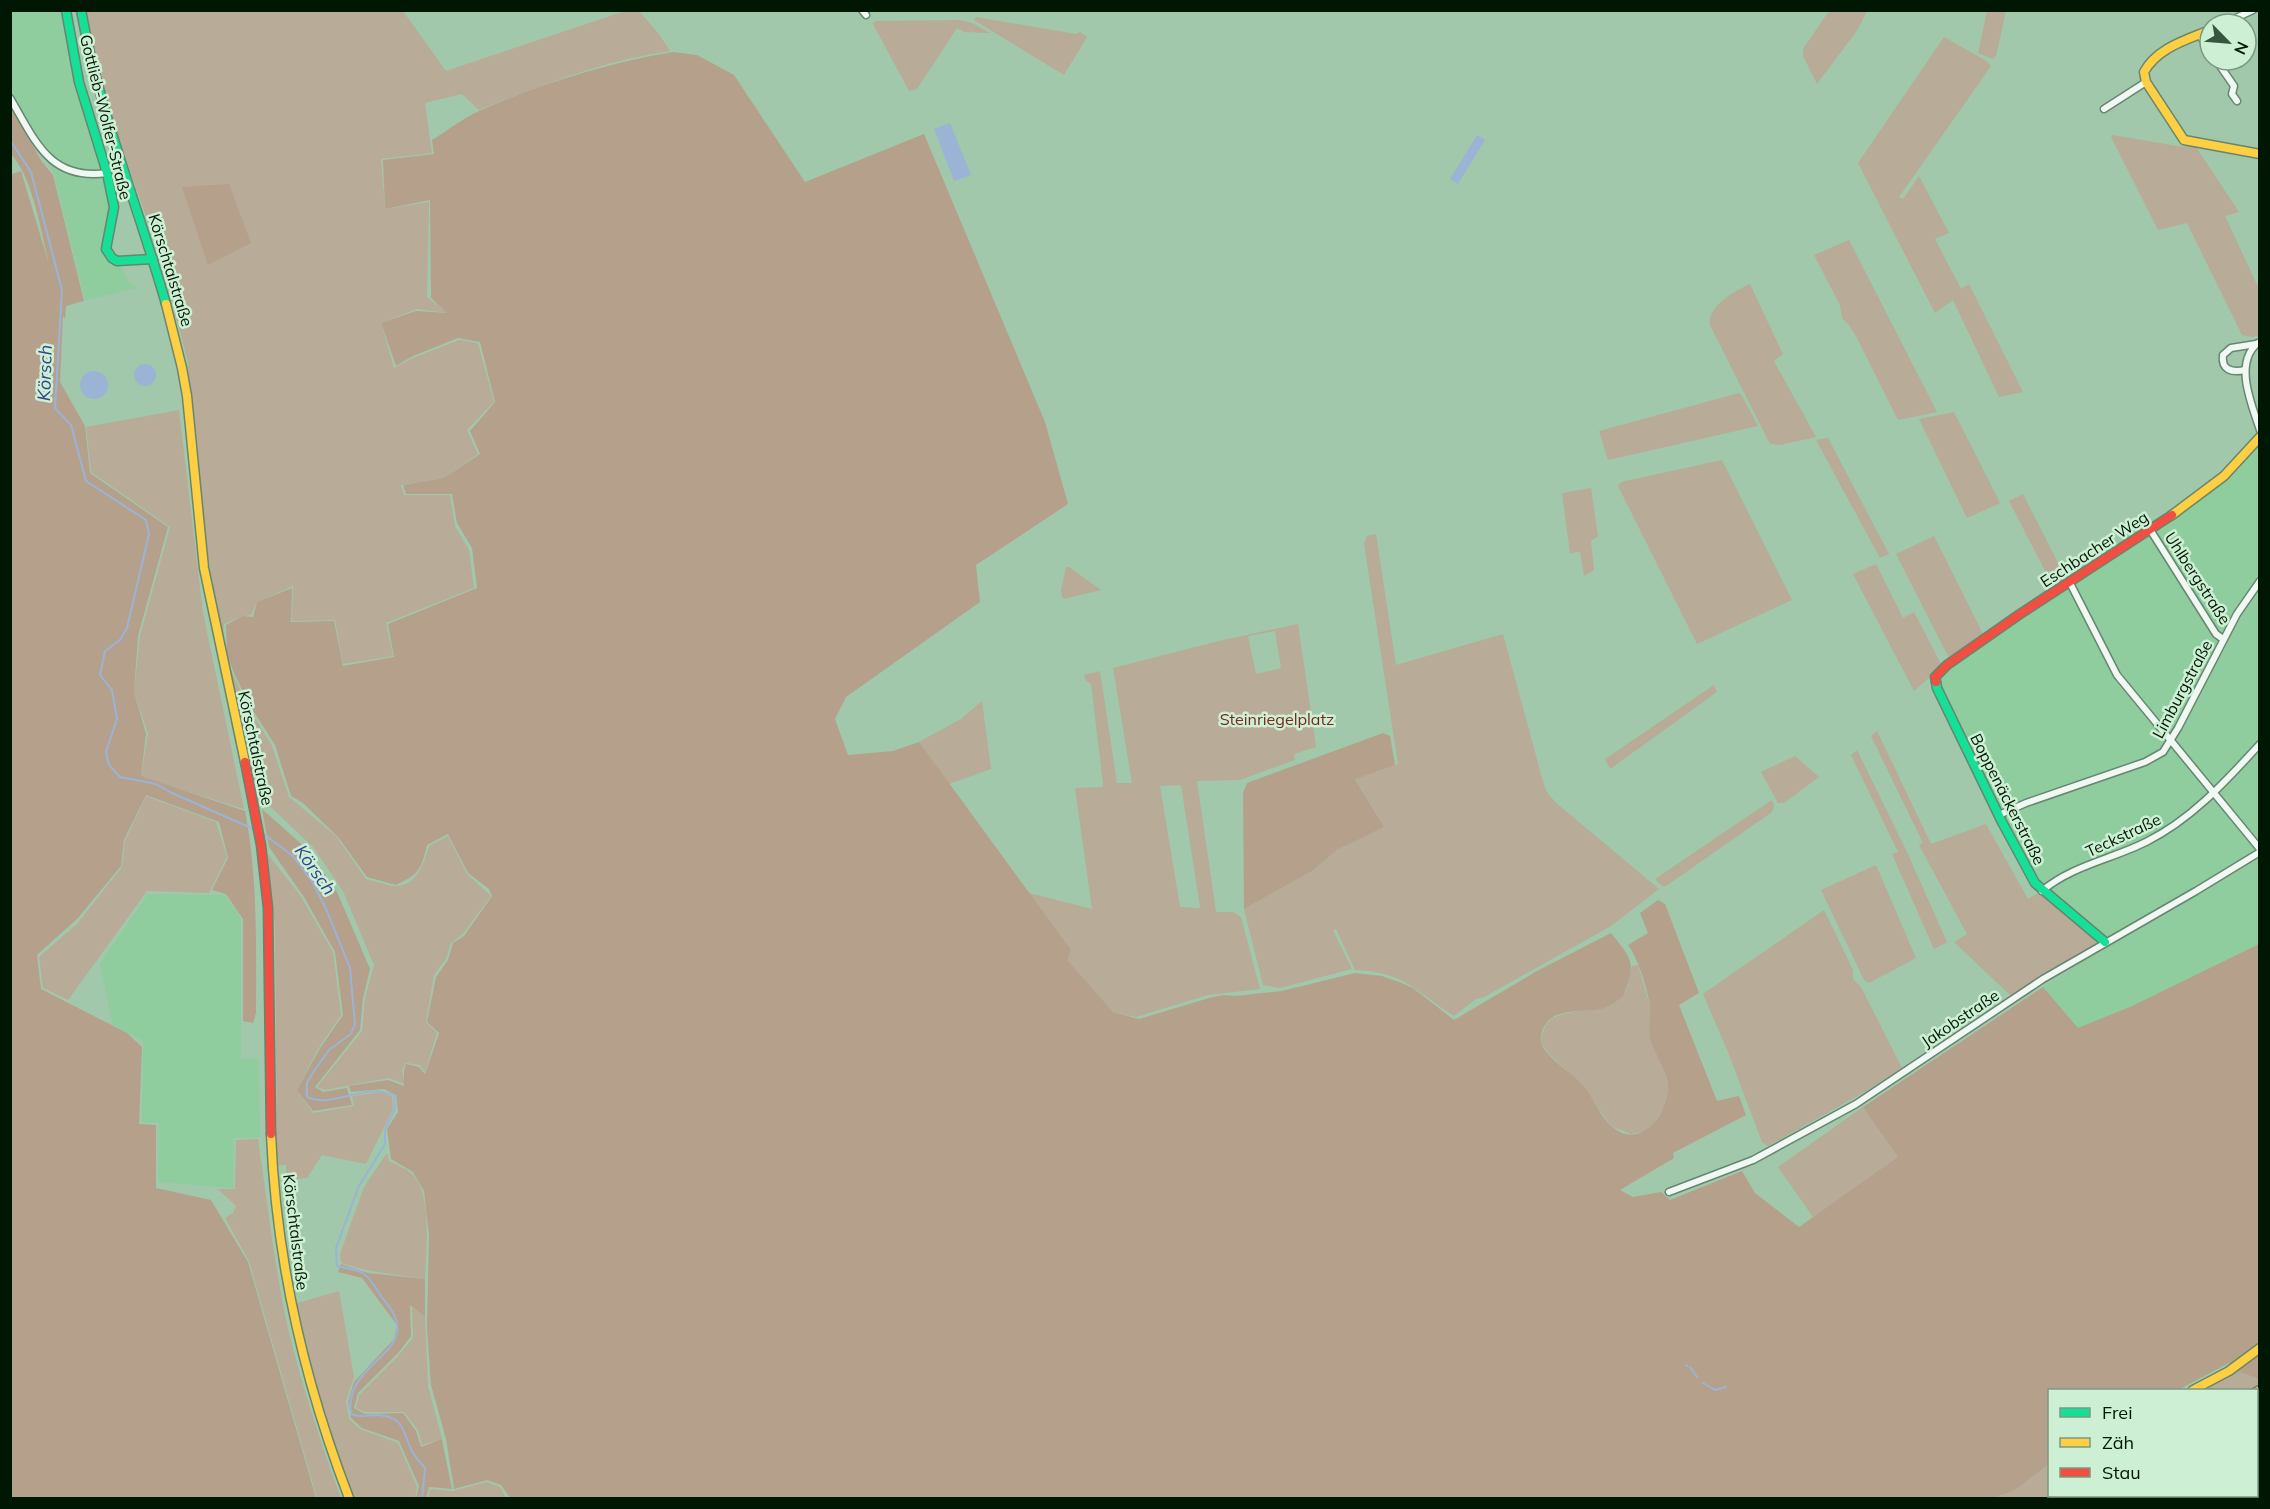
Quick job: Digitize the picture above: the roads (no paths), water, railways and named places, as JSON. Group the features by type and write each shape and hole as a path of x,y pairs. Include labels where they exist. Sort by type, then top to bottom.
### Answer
{"main road":[{"name":"Gottlieb-Wolfer-Straße","path":"66,10 79,82 107,173 114,207 106,249 117,261 153,259"},
{"name":"Körschtalstraße","path":"81,10 92,67 153,259 183,368 209,596 261,847 269,927 269,1099 279,1239 292,1316 308,1383 328,1448 349,1498"},
{"path":"2198,34 2167,50 2146,67 2144,74 2146,82 2184,140 2259,154"},
{"name":"Eschbacher Weg","path":"1935,676 1947,665 2151,531 2224,476 2259,437"},
{"name":"Boppenäckerstraße","path":"1935,676 1936,688 2031,877 2042,891 2105,942"},
{"path":"2195,1389 2229,1371 2259,1348"}],"street":[{"path":"2224,72 2234,86 2232,94 2237,101"},
{"path":"2104,109 2146,82"},
{"path":"10,98 42,152 63,168 81,174 107,173"},
{"path":"2245,370 2234,371 2226,368 2223,355 2234,347 2259,343"},
{"path":"2259,343 2248,355 2245,370 2259,430"},
{"name":"Uhlbergstraße","path":"2151,531 2216,634 2223,639"},
{"name":"Limburgstraße","path":"1999,815 2026,803 2145,762 2163,752 2171,741 2237,614 2259,581"},
{"path":"2070,583 2117,675 2259,850"},
{"name":"Teckstraße","path":"2042,891 2058,879 2131,849 2169,829 2214,794 2259,744"},
{"name":"Jakobstraße","path":"1668,1192 1753,1160 1848,1108 2029,988 2196,891 2259,850"}],"water":[{"path":"950,123 971,175 954,181 934,129"},
{"path":"1477,135 1485,140 1458,184 1450,179"},
{"path":"145,364 153,367 156,375 153,383 145,386 137,383 134,375 137,367"},
{"path":"94,371 104,375 108,385 104,395 94,399 84,395 80,385 84,375"}],"waterway":[{"name":"Körsch","path":"10,140 31,172 62,290 55,408 71,425 86,481 146,520 149,534 127,628 120,640 105,651 100,675 112,690 117,719 106,752 109,765 120,777 156,784 256,830"},
{"name":"Körsch","path":"261,832 293,856 313,883 350,968 355,1024 351,1034 329,1050 314,1071 307,1083 307,1097 327,1100 371,1092 394,1095 395,1109 385,1129 385,1144 359,1186 336,1248 337,1266 358,1271 370,1279 395,1318 397,1332 391,1345 359,1380 352,1395 351,1414 387,1416 399,1423 413,1453 425,1468 422,1498"},
{"path":"1690,1367 1697,1377"},
{"path":"1703,1383 1715,1390 1726,1387"}],"park label":[{"name":"Steinriegelplatz","path":"1277,719"}]}
